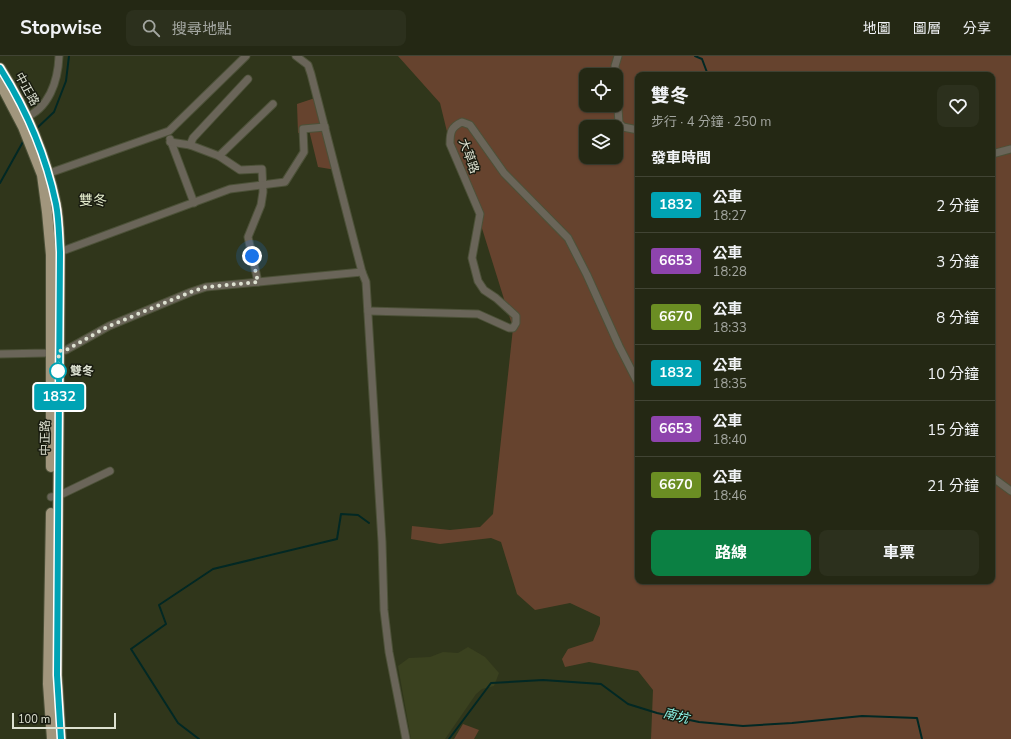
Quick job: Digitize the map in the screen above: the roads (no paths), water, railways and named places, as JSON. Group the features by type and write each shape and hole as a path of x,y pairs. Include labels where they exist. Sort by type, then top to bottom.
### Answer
{"main road":[{"name":"中正路","path":"0,68 33,141 56,205 54,497 57,675 61,739"},
{"name":"中正路","path":"0,83 25,122"},
{"name":"中正路","path":"52,739 48,684 54,497"}],"street":[{"path":"25,122 42,106 48,98 55,84 59,56"},
{"path":"45,175 169,131 246,56"},
{"path":"296,56 308,65 362,272 366,282 382,542 384,610 389,652 406,739"},
{"path":"615,68 618,56"},
{"path":"190,145 193,138 248,79"},
{"path":"219,156 273,104"},
{"path":"618,112 619,123 623,127 635,129"},
{"name":"大草路","path":"368,311 478,314 509,328 514,328 516,316 496,298 484,290 478,281 472,258 480,214 450,144 450,133 454,126 462,122 470,125 504,173 568,238 588,275 619,346 635,377"},
{"path":"56,254 194,203 230,188 262,183 285,182 304,152 303,129 325,127"},
{"path":"169,131 170,142 194,203"},
{"path":"170,142 190,145 219,156 240,170 262,169 263,192 261,205 248,236 258,282"},
{"path":"995,153 1011,149"},
{"path":"0,354 55,352 66,350 109,326 206,287 362,272"},
{"path":"54,497 110,471"},
{"path":"995,479 1011,491"}],"waterway":[{"path":"36,129 54,112 66,81 69,56"},
{"path":"695,56 702,59 707,72"},
{"path":"0,183 24,140"},
{"path":"199,739 178,723 131,649 166,624 159,605 213,569 337,539 341,514 358,515 369,523"},
{"name":"南坑","path":"449,739 491,683 543,680 601,684 628,704 657,713 699,722 743,726 862,716 917,718 922,739"}],"place":[{"name":"雙冬","path":"58,371"}],"district":[{"name":"雙冬","path":"93,200"}]}
